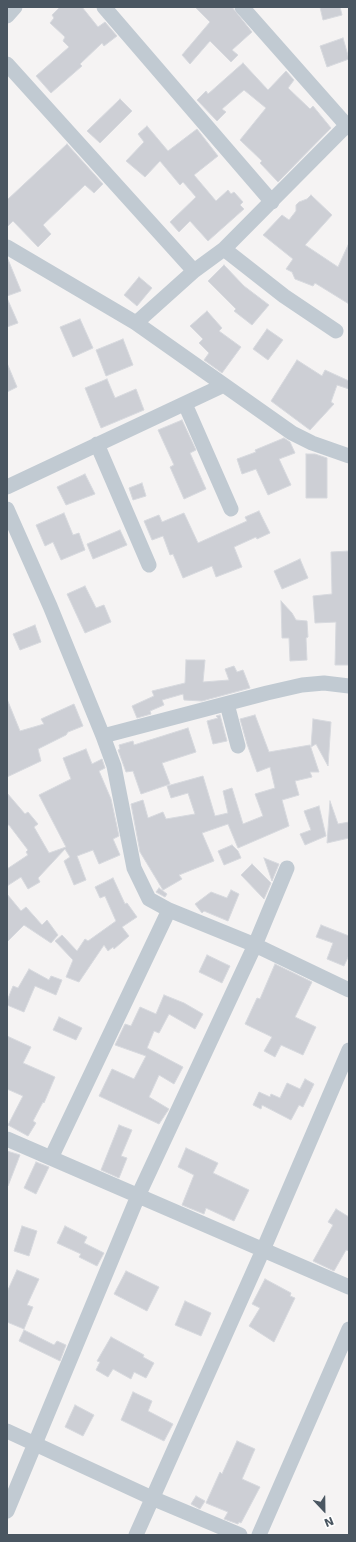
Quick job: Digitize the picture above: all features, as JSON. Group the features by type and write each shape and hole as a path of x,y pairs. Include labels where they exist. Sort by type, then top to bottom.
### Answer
{"street":[{"path":"7,16 16,7"},
{"path":"104,7 272,202"},
{"path":"136,323 194,272 224,249 348,127 248,8"},
{"path":"7,64 194,272"},
{"path":"7,247 136,323 292,433 312,443 349,456"},
{"path":"224,249 284,296 336,331"},
{"path":"7,487 224,385"},
{"path":"186,404 231,509"},
{"path":"97,444 149,565"},
{"path":"7,509 50,606 114,766 134,868 149,899 169,910 254,945 349,990"},
{"path":"103,736 302,685 324,683 349,686"},
{"path":"227,704 238,746"},
{"path":"7,1511 138,1196 254,945 287,868"},
{"path":"51,1158 169,910"},
{"path":"136,1535 263,1250 349,1050"},
{"path":"7,1139 349,1287"},
{"path":"259,1535 349,1329"},
{"path":"7,1432 36,1443 152,1498 240,1535"}],"building":[{"path":"60,7 82,7 98,27 105,22 117,36 104,46 102,43 80,64 82,66 51,93 36,76 69,47 63,41 65,37 50,23 54,18 52,15"},
{"path":"195,7 232,7 252,32 232,50 238,55 231,62 210,41 190,64 182,55 210,22"},
{"path":"320,7 340,7 342,15 323,20"},
{"path":"343,38 349,59 327,67 320,46"},
{"path":"243,63 268,90 286,71 294,80 288,88 310,109 313,106 331,128 278,182 260,163 262,161 240,140 266,108 244,90 222,109 226,112 217,121 197,100 206,91 208,94"},
{"path":"120,99 132,111 100,143 87,131"},
{"path":"147,126 168,151 197,129 218,156 194,175 216,201 228,190 231,194 234,192 243,202 240,205 244,209 208,241 190,221 179,232 170,222 196,197 183,182 180,185 160,161 145,177 126,161 144,142 138,134"},
{"path":"67,144 103,184 94,193 85,185 43,225 51,234 38,247 13,221 7,227 7,200"},
{"path":"311,195 332,215 305,245 338,267 349,243 349,304 315,283 313,286 295,279 292,272 286,269 293,259 263,235 282,215 289,220 296,211 296,205"},
{"path":"7,257 21,291 7,296"},
{"path":"224,265 244,286 269,305 252,325 234,311 236,309 208,281"},
{"path":"139,277 152,288 137,306 124,295"},
{"path":"7,298 18,323 7,327"},
{"path":"207,311 222,328 219,331 241,347 222,373 204,360 209,353 199,343 203,339 190,326"},
{"path":"80,319 93,348 73,357 60,327"},
{"path":"267,329 283,340 268,360 253,349"},
{"path":"123,339 133,365 106,376 96,350"},
{"path":"297,360 322,376 325,370 349,381 349,389 337,385 331,402 334,404 310,430 271,401"},
{"path":"7,363 17,387 7,392"},
{"path":"107,379 115,398 136,389 144,410 101,428 85,388"},
{"path":"182,420 196,450 190,453 206,489 184,499 170,467 174,465 158,430"},
{"path":"284,438 290,442 295,453 279,459 291,485 268,495 256,469 242,474 237,459 256,452 255,450"},
{"path":"306,454 315,454 327,458 327,498 306,498"},
{"path":"85,474 95,494 66,505 57,487"},
{"path":"142,483 146,496 133,500 129,488"},
{"path":"259,511 270,533 257,539 256,537 234,547 242,567 216,577 212,566 183,578 173,554 170,555 163,536 152,540 144,521 159,515 162,522 184,513 198,543 247,521 245,517"},
{"path":"64,513 73,535 79,533 85,550 61,560 53,542 45,546 36,525"},
{"path":"120,530 127,545 93,559 87,544"},
{"path":"349,551 349,665 335,665 336,622 315,623 313,596 332,594 331,552"},
{"path":"300,559 308,578 282,589 274,571"},
{"path":"85,586 96,608 104,605 111,622 85,633 67,594"},
{"path":"281,601 296,620 307,621 307,660 290,661 289,638 282,638"},
{"path":"35,625 41,642 20,650 13,634"},
{"path":"186,660 205,660 203,682 229,680 225,669 234,666 237,672 243,670 250,688 202,701 184,700 183,694 162,700 164,705 150,711 151,714 137,718 132,706 154,696 152,691 185,683"},
{"path":"7,699 20,731 44,724 41,719 74,704 83,726 68,732 66,735 38,749 41,761 7,777"},
{"path":"220,715 227,741 213,744 207,721 218,718 216,716"},
{"path":"255,715 269,752 310,745 319,772 310,772 312,777 295,781 299,795 282,800 289,826 238,848 228,824 202,833 214,861 179,875 182,879 163,890 140,852 131,804 143,800 148,818 163,812 166,819 195,814 188,793 171,798 167,786 203,776 215,816 228,813 223,791 232,788 243,824 263,816 255,794 275,788 270,767 257,772 240,719"},
{"path":"313,719 331,722 328,766 316,744 311,747"},
{"path":"188,728 196,752 162,763 170,784 141,794 133,771 126,772 118,750 120,749 119,745 133,741 134,745"},
{"path":"86,749 92,764 102,759 105,768 99,771 111,799 119,836 113,839 120,855 99,864 93,850 77,856 86,880 74,885 64,861 70,857 65,849 38,878 40,882 28,889 21,877 7,886 7,869 28,855 26,852 28,850 9,825 7,825 7,793 25,814 28,812 38,824 34,827 49,853 66,847 39,795 71,779 63,758"},
{"path":"330,801 338,824 349,822 349,838 327,843"},
{"path":"319,806 326,836 305,845 300,834 311,830 304,811"},
{"path":"232,845 238,851 241,858 224,865 218,851"},
{"path":"264,858 279,864 272,881"},
{"path":"252,864 271,883 264,899 241,875"},
{"path":"113,878 125,904 127,903 137,917 122,927 129,936 114,949 113,947 108,951 104,945 79,982 66,977 73,960 55,941 62,935 77,951 85,939 88,941 116,921 105,896 100,898 95,887"},
{"path":"159,888 167,894 165,897 156,892"},
{"path":"231,890 239,894 228,921 204,911 202,913 195,904 211,892 227,898"},
{"path":"7,894 21,911 26,907 42,925 47,920 58,935 51,943 24,925 7,942"},
{"path":"321,925 349,936 349,955 344,966 327,959 333,943 316,937"},
{"path":"207,955 230,966 222,983 199,972"},
{"path":"275,964 312,982 295,1017 316,1027 303,1055 281,1045 275,1057 264,1051 272,1037 245,1024 257,998 260,999"},
{"path":"29,969 49,980 51,976 62,980 56,995 35,986 24,1012 7,1005 7,1001 13,986 18,988"},
{"path":"164,995 184,1003 203,1014 195,1029 169,1014 159,1033 154,1031 147,1048 183,1067 174,1084 159,1075 149,1097 169,1109 159,1124 99,1096 112,1069 134,1079 146,1056 115,1045 125,1024 131,1026 140,1007 156,1014"},
{"path":"59,1017 82,1028 76,1040 53,1030"},
{"path":"7,1036 31,1047 23,1063 55,1077 44,1103 43,1102 33,1121 36,1123 28,1136 8,1125 23,1096 7,1089"},
{"path":"305,1079 314,1084 303,1107 299,1105 291,1120 262,1105 261,1109 253,1105 259,1092 270,1097 271,1094 280,1098 287,1083 300,1089"},
{"path":"119,1125 132,1130 121,1156 127,1158 119,1178 101,1170"},
{"path":"186,1148 218,1163 213,1173 249,1190 234,1221 206,1208 204,1214 182,1205 194,1175 178,1167"},
{"path":"7,1151 20,1155 8,1186 7,1186"},
{"path":"36,1162 49,1167 36,1194 24,1188"},
{"path":"336,1209 349,1217 349,1251 346,1250 334,1271 313,1261 333,1225 328,1222"},
{"path":"22,1226 37,1231 29,1256 14,1251"},
{"path":"65,1226 87,1237 84,1243 104,1253 97,1266 79,1257 81,1254 57,1243"},
{"path":"17,1270 39,1279 27,1305 33,1307 24,1329 7,1322 7,1292"},
{"path":"126,1271 159,1287 147,1311 114,1294"},
{"path":"265,1279 291,1293 290,1296 295,1298 274,1342 249,1326 260,1308 252,1304"},
{"path":"185,1301 211,1313 201,1336 175,1325"},
{"path":"24,1330 54,1345 57,1341 66,1345 60,1361 19,1341"},
{"path":"111,1337 144,1355 143,1357 154,1363 146,1378 134,1372 131,1379 113,1369 108,1377 96,1370 100,1362 97,1361"},
{"path":"133,1392 152,1401 148,1411 173,1424 164,1441 121,1420"},
{"path":"75,1405 94,1415 83,1436 65,1427"},
{"path":"237,1441 255,1449 242,1479 260,1487 241,1523 239,1522 238,1524 224,1519 228,1512 206,1503 220,1472 222,1474"},
{"path":"196,1496 205,1501 200,1509 191,1504"}]}
